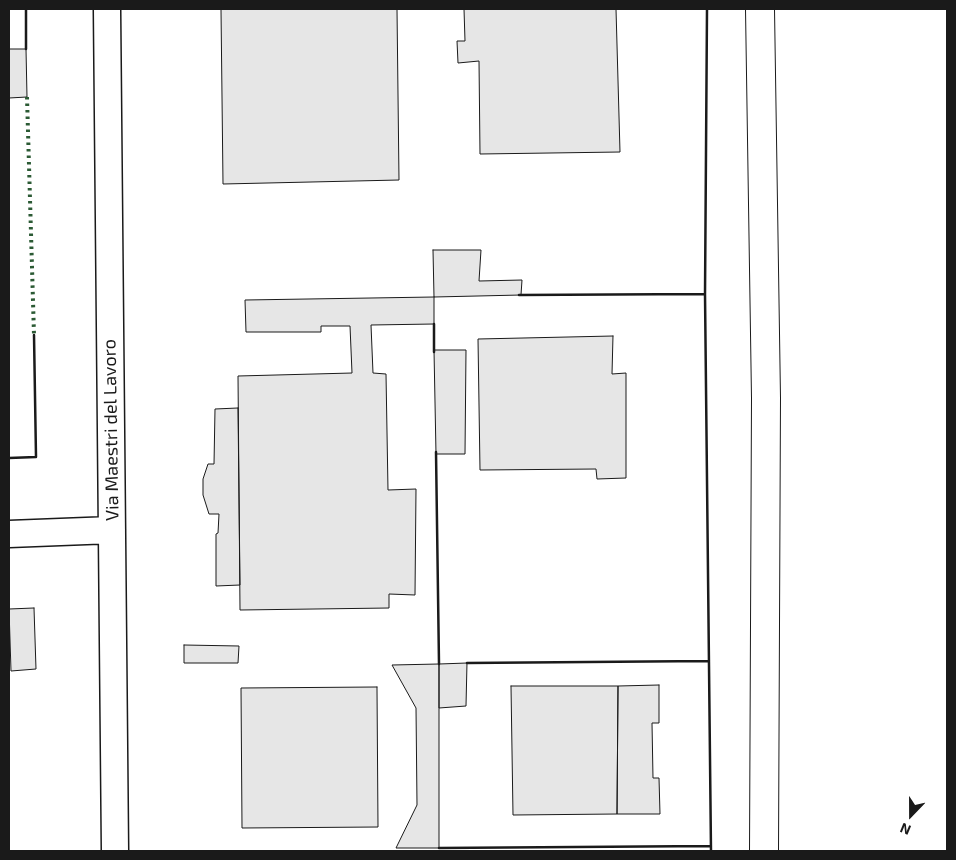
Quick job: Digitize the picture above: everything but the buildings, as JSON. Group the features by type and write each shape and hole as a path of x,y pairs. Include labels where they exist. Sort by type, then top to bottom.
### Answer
{"street":[{"name":"Via Maestri del Lavoro","path":"107,9 115,851"},
{"path":"760,9 766,398 764,851"},
{"path":"9,534 112,530"}],"hedge":[{"path":"27,97 34,335"}],"wall":[{"path":"26,9 26,49"},
{"path":"707,9 705,294 711,851"},
{"path":"519,295 705,294"},
{"path":"434,324 434,352"},
{"path":"9,458 36,457 34,335"},
{"path":"436,452 439,664"},
{"path":"467,663 708,661"},
{"path":"439,848 711,846"}]}
